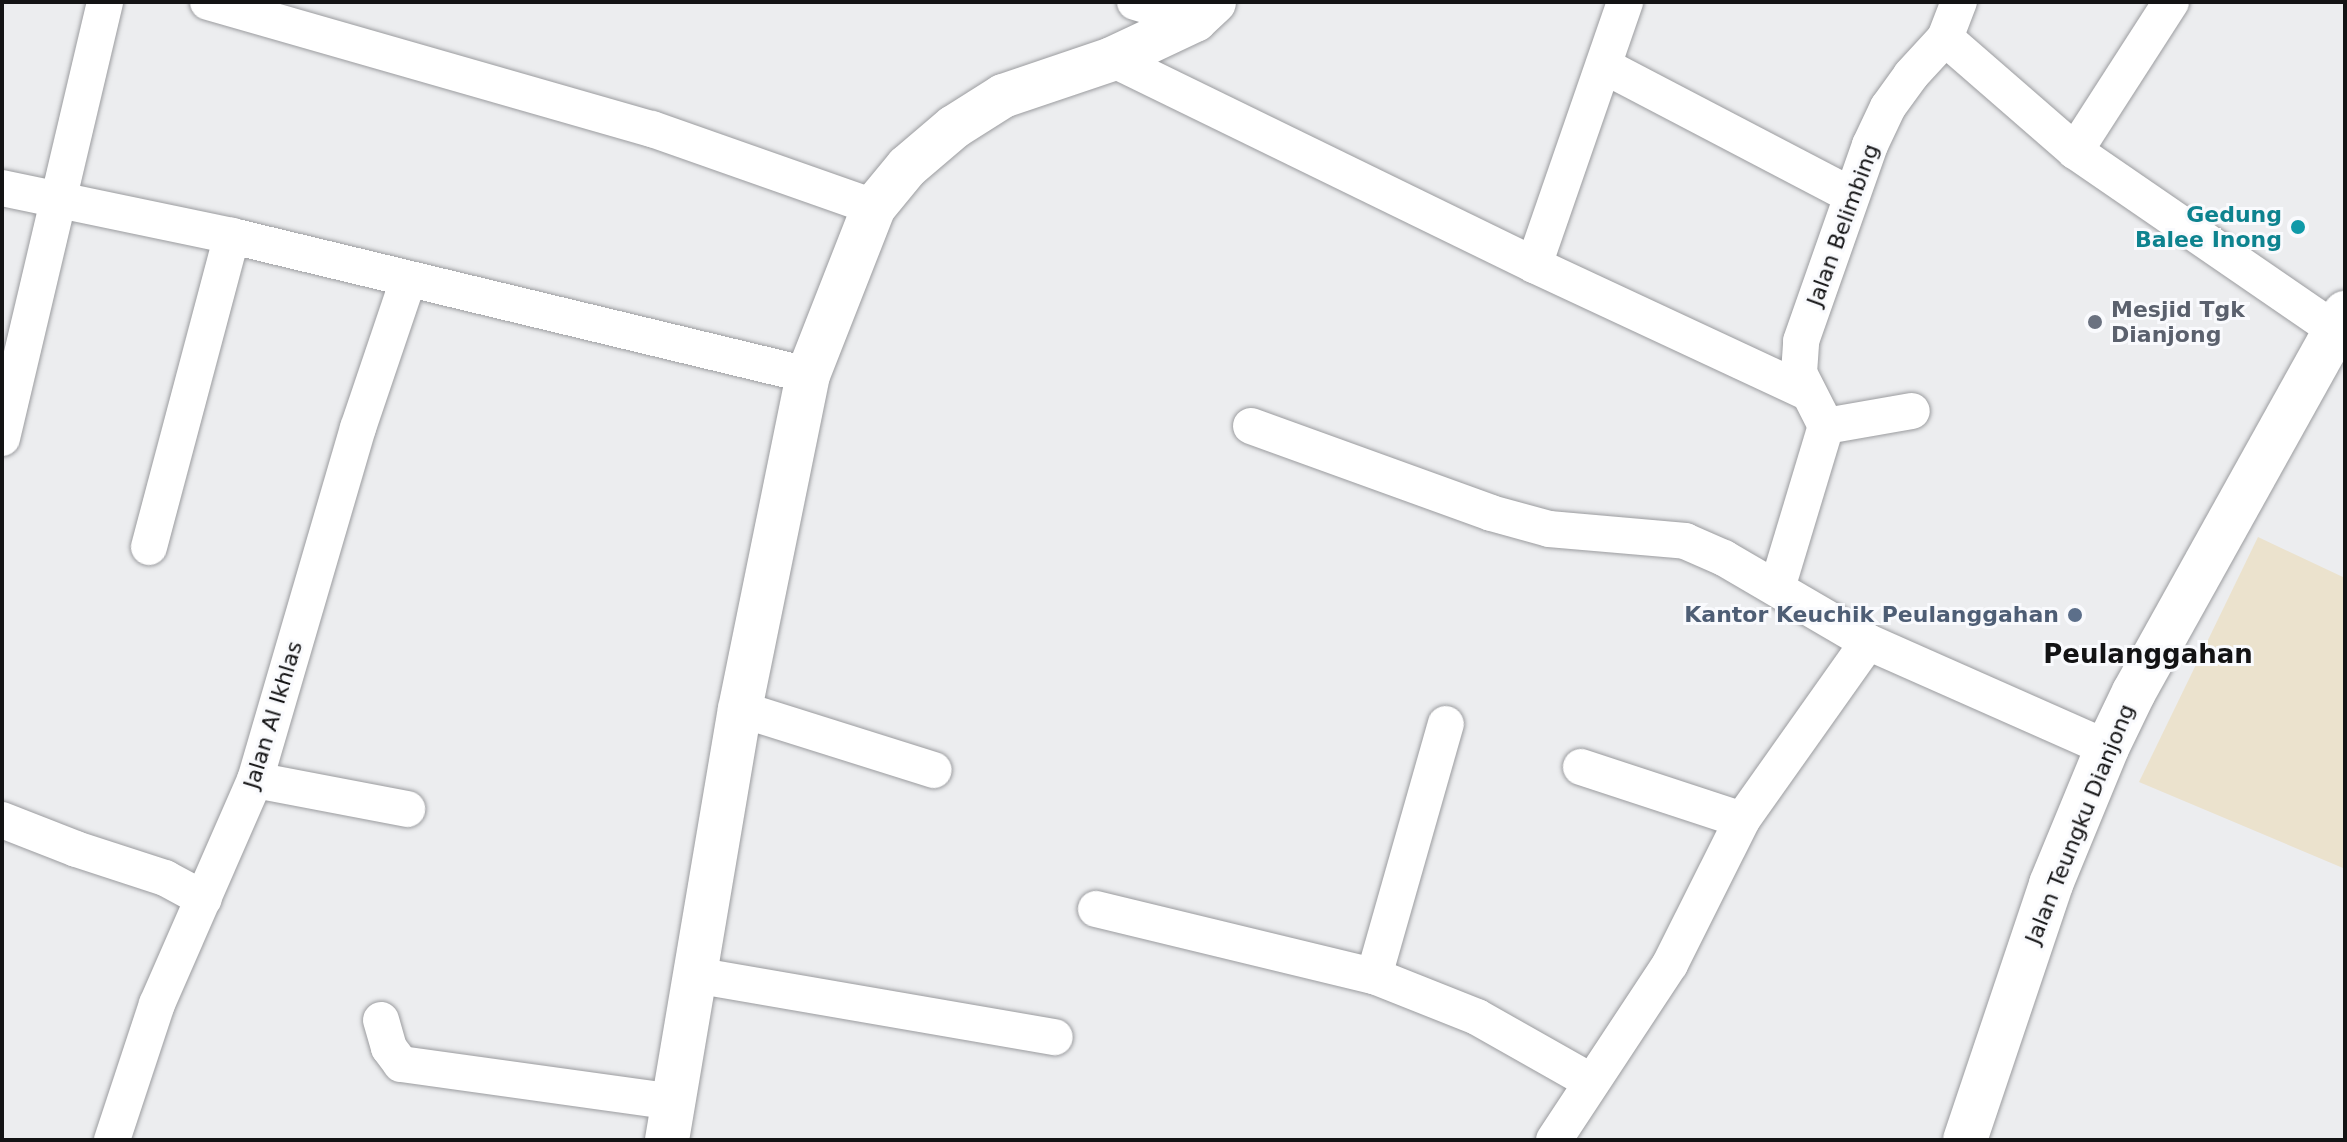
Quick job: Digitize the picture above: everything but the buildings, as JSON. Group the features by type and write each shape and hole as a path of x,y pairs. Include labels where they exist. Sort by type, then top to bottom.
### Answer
{"street":[{"path":"2,438 105,2"},
{"path":"208,2 652,129 874,207"},
{"path":"1135,2 1205,11"},
{"path":"1534,265 1606,67 1625,2"},
{"path":"1959,2 1945,38 2075,151 2341,322"},
{"path":"2075,151 2171,2"},
{"path":"381,1020 389,1048 401,1064 671,1121 740,709 808,375 874,207 907,167 954,127 1003,96 1112,59 1205,11"},
{"name":"Jalan Belimbing","path":"1826,426 1806,392 1798,361 1801,341 1851,195 1888,107 1911,75 1945,38"},
{"path":"1112,59 1534,265 1806,392"},
{"path":"1606,67 1851,195"},
{"path":"2,188 232,236 808,375"},
{"path":"149,547 232,236"},
{"name":"Jalan Al Ikhlas","path":"112,1140 157,1004 255,780 358,428 408,280"},
{"name":"Jalan Teungku Dianjong","path":"1965,1140 2051,884 2107,748 2134,692 2341,322"},
{"path":"1777,588 1826,426 1912,411"},
{"path":"1251,426 1491,513 1549,529 1685,541 1724,558 1868,642 2107,748"},
{"path":"1554,1140 1590,1081 1670,964 1742,820 1868,642"},
{"path":"740,709 934,770"},
{"path":"1374,976 1446,724"},
{"path":"1581,767 1742,820"},
{"path":"255,780 407,809"},
{"path":"2,820 76,849 165,878 204,899"},
{"path":"1096,909 1374,976 1477,1017 1590,1081"},
{"path":"695,975 1055,1037"}],"shaded area":[{"path":"2258,537 2345,578 2343,868 2139,782"}],"place":[{"name":"Gedung Balee Inong","path":"2298,227"},
{"name":"Mesjid Tgk Dianjong","path":"2095,322"},
{"name":"Kantor Keuchik Peulanggahan","path":"2075,615"}],"district":[{"name":"Peulanggahan","path":"2148,655"}]}
